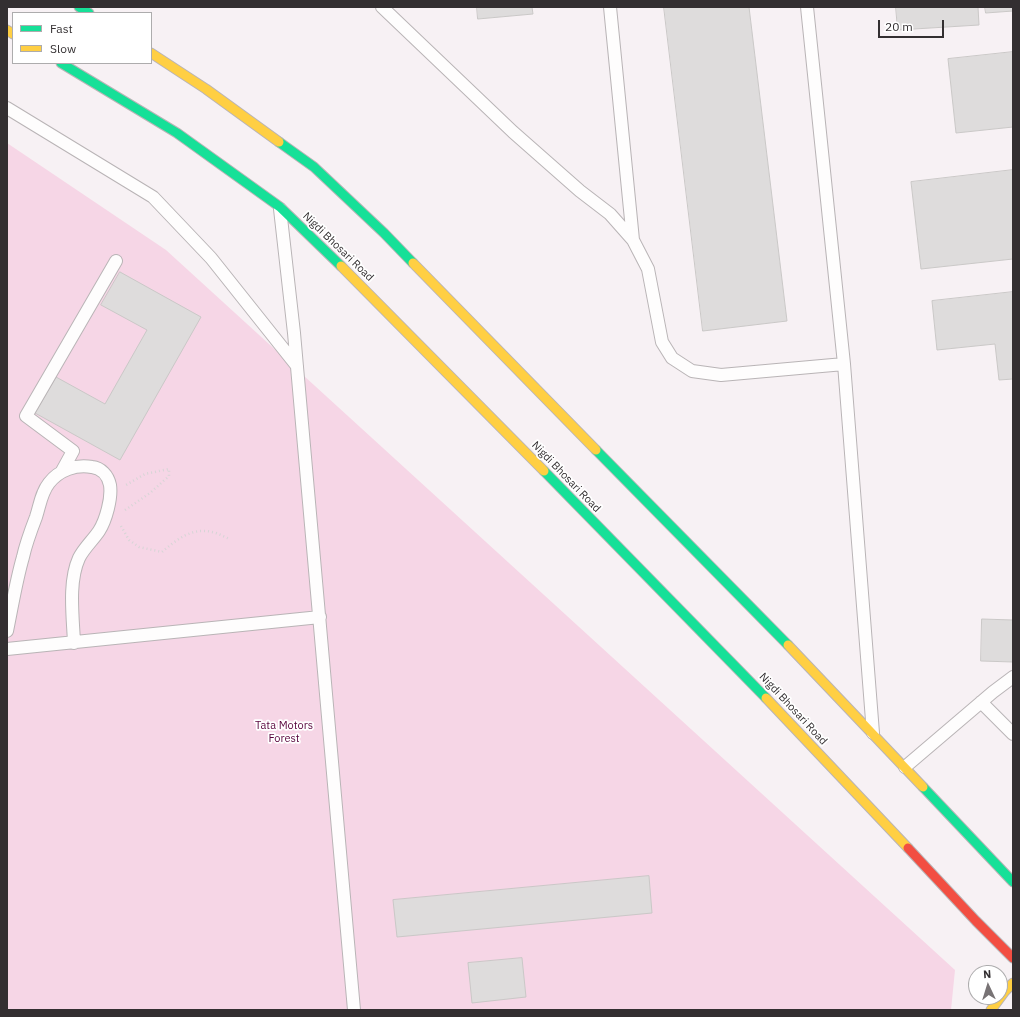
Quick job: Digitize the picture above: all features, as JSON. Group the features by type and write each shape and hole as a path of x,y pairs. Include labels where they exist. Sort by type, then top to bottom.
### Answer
{"main road":[{"path":"152,54 206,89 314,166 384,233 785,642 1013,882"},
{"name":"Nigdi Bhosari Road","path":"63,64 177,133 280,207 346,270 730,661 976,921 1013,958"},
{"path":"991,1010 1013,983"}],"lane":[{"path":"382,7 513,132 580,191 610,214 633,240 648,269 662,342 672,358 692,371 722,375 844,364"},
{"path":"610,7 633,240"},
{"path":"807,7 844,364 873,734"},
{"path":"7,108 153,197 211,258 297,366"},
{"path":"280,207 297,366 354,1010"},
{"path":"62,471 73,451 26,416 116,262"},
{"path":"7,631 22,558 40,499 48,483 62,471 71,467 93,467 101,470 109,480 110,495 108,509 100,530 79,559 76,570 72,597 74,643"},
{"path":"7,649 320,617"},
{"path":"904,767 1013,677"},
{"path":"981,702 1013,734"}],"path":[{"path":"110,495 145,474 169,469 169,476 150,493 124,511"},
{"path":"121,526 129,540 139,547 162,552 178,538 195,531 212,532 230,539"}],"green space":[{"name":"Tata Motors Forest","path":"7,143 166,250 955,970 951,1010 7,1010"}],"building":[{"path":"477,7 532,7 533,14 478,19"},
{"path":"664,7 749,7 787,321 703,331"},
{"path":"896,7 978,7 979,25 898,30"},
{"path":"985,7 1013,7 1013,11 986,13"},
{"path":"1013,52 1013,127 956,133 948,59"},
{"path":"1013,170 1013,259 921,269 911,182"},
{"path":"120,272 201,317 120,460 35,413 56,377 105,404 147,330 101,305"},
{"path":"1013,292 1013,379 999,380 995,344 937,350 932,301"},
{"path":"982,619 1013,620 1013,662 981,661"},
{"path":"649,876 652,913 397,937 393,900"},
{"path":"522,958 526,997 472,1003 468,963"}],"traffic: fast":[{"path":"79,7 87,12"},
{"path":"63,64 177,133 280,207 341,266"},
{"path":"279,142 314,167 384,233 413,263"},
{"path":"596,450 788,645"},
{"path":"544,471 766,698"},
{"path":"923,787 1013,882"}],"traffic: slow":[{"path":"7,30 12,33"},
{"path":"152,54 206,89 279,142"},
{"path":"413,263 596,450"},
{"path":"341,266 544,471"},
{"path":"788,645 923,787"},
{"path":"766,698 908,848"},
{"path":"991,1010 1013,983"}],"traffic: jam":[{"path":"908,848 976,921 1013,958"}]}
